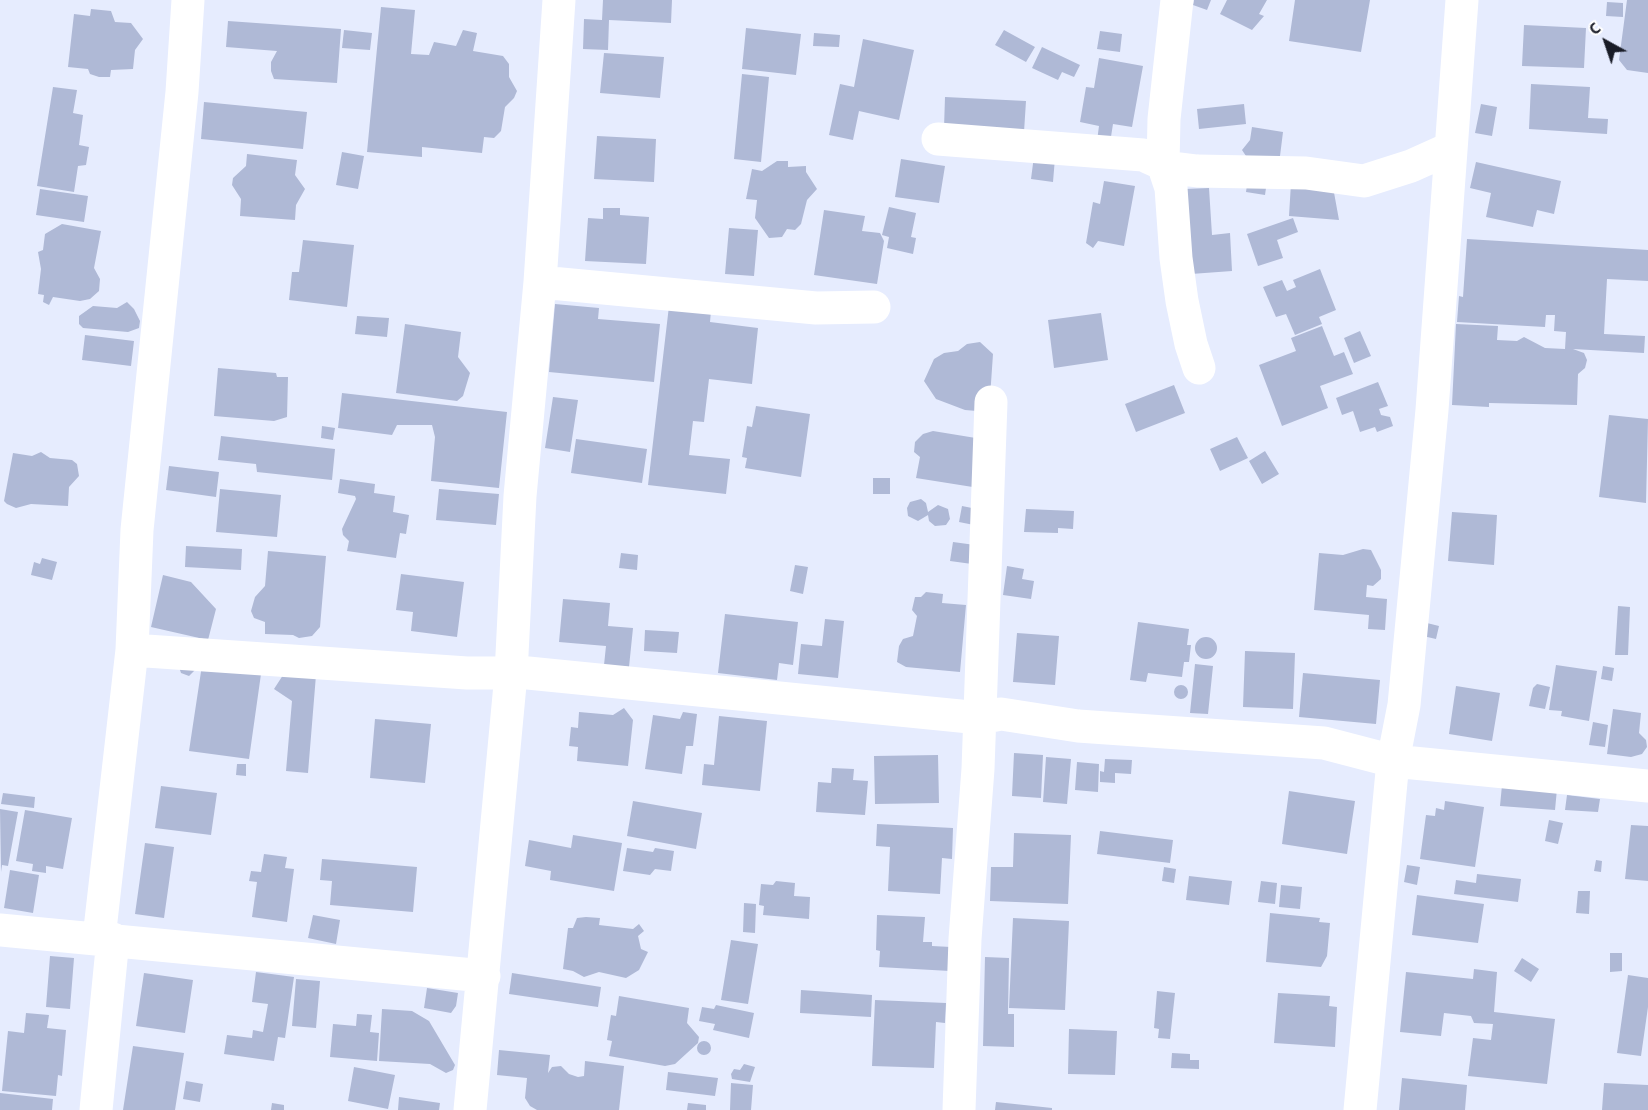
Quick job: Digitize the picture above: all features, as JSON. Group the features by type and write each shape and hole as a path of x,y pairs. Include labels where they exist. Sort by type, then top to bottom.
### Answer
{"street":[{"path":"96,1110 106,939 132,650 137,530 182,92 188,0"},
{"path":"470,1110 511,674 520,496 540,282 559,0"},
{"path":"1177,0 1164,119 1163,164 1172,188 1176,258 1182,301 1191,344 1199,368"},
{"path":"1360,1110 1393,760 1406,693 1432,410 1462,0"},
{"path":"938,138 1143,155 1173,168 1197,171 1306,173 1364,181 1411,166 1451,148"},
{"path":"540,282 816,308 874,307"},
{"path":"959,1110 965,939 980,718 992,402"},
{"path":"132,650 540,674 980,718 1001,714 1078,726 1324,743 1393,760 1648,786"},
{"path":"0,930 484,975"}],"building":[{"path":"603,0 672,0 671,23 609,20 608,50 583,49 584,19 602,20"},
{"path":"1194,0 1211,0 1207,10 1193,5"},
{"path":"1227,0 1267,0 1259,14 1264,16 1252,30 1220,14"},
{"path":"1295,0 1370,0 1361,52 1289,41"},
{"path":"1627,0 1648,0 1648,73 1627,70 1619,60"},
{"path":"1607,2 1623,3 1623,17 1606,16"},
{"path":"381,7 415,10 411,54 429,55 434,42 456,46 463,30 477,33 473,51 503,56 509,64 509,77 517,91 505,107 501,131 494,138 484,137 482,153 422,147 422,157 367,152"},
{"path":"91,9 111,11 115,22 131,23 143,39 135,50 133,69 111,70 110,77 99,77 90,74 88,69 68,67 74,14 90,16"},
{"path":"228,21 341,29 337,83 274,79 271,62 277,51 226,47"},
{"path":"1524,25 1586,28 1584,68 1522,66"},
{"path":"746,28 801,34 796,75 742,69"},
{"path":"344,30 372,33 370,50 342,48"},
{"path":"1004,30 1035,47 1026,62 995,45"},
{"path":"1100,31 1122,34 1120,52 1097,49"},
{"path":"814,33 840,35 839,47 813,46"},
{"path":"863,39 914,50 899,120 859,111 853,140 829,135 840,84 854,87"},
{"path":"1042,47 1080,65 1074,77 1062,72 1058,80 1032,68"},
{"path":"604,53 664,57 660,98 600,93"},
{"path":"1099,58 1143,66 1132,127 1113,124 1110,143 1097,141 1099,126 1080,122 1086,87 1094,88"},
{"path":"742,74 769,77 761,162 734,159"},
{"path":"1531,84 1590,87 1588,118 1608,119 1607,134 1529,129"},
{"path":"53,87 77,90 73,113 83,115 79,145 89,147 86,165 78,166 74,192 37,186"},
{"path":"945,97 1026,101 1024,132 944,128"},
{"path":"204,102 307,112 303,149 201,139"},
{"path":"1244,104 1246,124 1199,129 1197,109"},
{"path":"1481,104 1497,107 1492,136 1475,133"},
{"path":"1252,127 1283,132 1280,156 1248,159 1242,150 1250,140"},
{"path":"597,136 656,139 654,182 594,179"},
{"path":"342,152 364,156 358,189 336,185"},
{"path":"247,154 297,160 295,175 305,189 296,205 295,220 240,216 241,199 232,185 233,178 246,166"},
{"path":"1034,156 1055,158 1053,182 1031,179"},
{"path":"901,159 945,166 939,203 895,197"},
{"path":"777,161 788,161 788,167 806,166 806,172 817,189 807,200 801,224 795,230 787,229 782,237 769,238 755,218 757,200 746,199 752,169 762,171"},
{"path":"1476,162 1561,181 1554,214 1537,210 1533,227 1486,217 1491,193 1470,188"},
{"path":"1248,178 1267,181 1265,195 1246,192"},
{"path":"1104,181 1135,186 1124,246 1098,241 1093,248 1086,243 1093,202 1100,204"},
{"path":"1291,183 1333,187 1339,220 1289,216"},
{"path":"1209,188 1212,235 1230,233 1232,271 1191,274 1185,189"},
{"path":"40,189 88,196 84,222 36,215"},
{"path":"889,207 916,213 911,237 916,238 913,254 887,248 889,237 882,235"},
{"path":"603,208 620,208 620,215 649,217 646,264 585,261 588,218 603,219"},
{"path":"824,210 865,216 862,231 880,233 884,241 877,284 814,275"},
{"path":"1293,218 1298,232 1277,240 1283,258 1258,266 1247,234"},
{"path":"62,224 101,231 94,268 100,279 99,291 90,299 80,301 53,297 49,305 43,302 44,295 38,294 41,269 38,252 43,250 45,234"},
{"path":"729,228 758,230 754,276 725,274"},
{"path":"1467,239 1648,250 1648,281 1607,279 1604,334 1645,336 1644,353 1573,349 1584,353 1587,360 1585,368 1578,374 1577,405 1489,403 1489,407 1452,405 1456,324 1498,326 1497,340 1517,341 1524,337 1545,348 1565,349 1566,332 1554,331 1555,315 1546,315 1545,327 1457,322 1459,296 1463,297"},
{"path":"303,240 354,245 347,307 289,300 292,272 299,272"},
{"path":"1320,269 1336,310 1319,317 1322,324 1295,335 1286,314 1276,317 1263,287 1282,280 1287,291 1296,287 1293,280"},
{"path":"127,302 134,309 140,321 139,328 128,332 83,328 79,324 79,316 93,306 117,308"},
{"path":"555,304 599,308 598,319 660,324 654,382 549,372"},
{"path":"669,306 711,311 710,322 758,328 752,384 709,379 704,422 693,421 689,455 730,459 726,494 648,485"},
{"path":"1101,313 1108,360 1054,368 1048,320"},
{"path":"357,316 389,318 387,337 355,334"},
{"path":"405,324 461,332 458,357 470,373 463,396 457,401 396,393"},
{"path":"1322,326 1334,356 1344,352 1353,374 1320,386 1328,408 1282,426 1259,365 1296,351 1291,338"},
{"path":"1360,331 1371,356 1354,363 1344,338"},
{"path":"85,335 134,341 131,366 82,360"},
{"path":"980,342 993,354 989,412 965,410 936,399 924,381 934,359 944,353 958,351 967,344"},
{"path":"218,368 276,373 277,377 288,377 287,417 274,421 214,416"},
{"path":"1378,382 1388,406 1379,409 1381,415 1390,417 1393,426 1377,432 1375,427 1360,432 1353,411 1342,415 1336,398"},
{"path":"1174,385 1185,413 1136,432 1125,404"},
{"path":"342,393 507,412 499,488 431,481 435,437 432,425 397,425 392,435 338,428"},
{"path":"553,397 578,400 570,452 545,448"},
{"path":"756,406 810,414 801,477 745,468 747,458 742,457 747,426 752,427"},
{"path":"1609,415 1648,419 1646,503 1599,497"},
{"path":"322,426 335,428 333,440 321,438"},
{"path":"933,431 988,440 979,488 916,478 920,457 914,452 915,442 923,434"},
{"path":"221,436 335,449 332,480 257,472 256,464 218,460"},
{"path":"1237,437 1248,458 1220,471 1210,449"},
{"path":"576,439 647,449 642,483 571,473"},
{"path":"1265,451 1279,474 1262,484 1249,461"},
{"path":"41,452 50,458 72,460 77,464 79,476 69,487 68,506 31,504 16,508 7,504 4,501 13,453 32,456"},
{"path":"169,466 219,472 216,497 166,490"},
{"path":"873,478 890,478 890,494 873,494"},
{"path":"340,479 375,484 374,493 395,496 393,512 409,515 406,534 400,533 396,558 347,551 349,541 343,535 342,529 356,499 355,496 338,493"},
{"path":"220,489 281,495 277,537 216,532"},
{"path":"439,489 499,494 496,525 436,520"},
{"path":"921,499 926,503 928,512 938,505 948,509 950,519 946,525 935,526 929,521 928,515 918,521 908,516 907,508 910,502"},
{"path":"962,506 977,509 974,525 959,522"},
{"path":"1026,509 1074,511 1073,529 1058,528 1058,533 1024,532"},
{"path":"1452,512 1497,515 1494,565 1448,561"},
{"path":"953,542 975,545 972,564 950,561"},
{"path":"186,546 242,549 241,570 185,567"},
{"path":"1363,549 1371,550 1381,570 1381,579 1373,586 1367,585 1366,597 1387,599 1385,630 1368,629 1369,615 1314,610 1319,553 1343,555"},
{"path":"268,551 326,556 320,627 312,636 299,638 293,635 265,634 265,622 254,618 251,611 255,597 265,586"},
{"path":"621,553 638,555 637,570 619,568"},
{"path":"42,558 57,562 52,580 31,575 34,562 40,564"},
{"path":"795,565 808,567 803,594 790,591"},
{"path":"1007,566 1024,569 1022,579 1034,581 1031,599 1003,595"},
{"path":"401,574 464,582 457,637 411,631 413,612 396,610"},
{"path":"163,575 191,582 216,609 208,640 151,627"},
{"path":"926,592 943,594 942,603 966,605 960,672 906,667 897,662 899,646 903,639 913,636 917,616 912,610 915,597 921,597"},
{"path":"563,599 610,603 608,626 633,628 629,667 604,665 606,646 559,642"},
{"path":"1618,606 1630,607 1628,655 1615,655"},
{"path":"725,614 798,622 793,665 779,663 777,680 718,673"},
{"path":"825,619 844,621 838,678 798,674 801,644 822,646"},
{"path":"1138,622 1189,629 1187,645 1191,645 1189,662 1184,662 1182,677 1148,673 1146,682 1130,680"},
{"path":"1427,623 1439,626 1436,639 1423,636"},
{"path":"645,630 679,632 677,653 644,651"},
{"path":"1017,633 1059,636 1055,685 1013,682"},
{"path":"1206,637 1216,644 1217,648 1210,658 1206,659 1196,652 1195,648 1202,638"},
{"path":"1245,651 1295,653 1293,709 1243,707"},
{"path":"1195,664 1213,666 1208,714 1190,713"},
{"path":"202,665 261,674 249,759 189,751"},
{"path":"1556,665 1597,671 1589,721 1561,716 1562,711 1549,710"},
{"path":"1603,666 1614,668 1612,681 1601,679"},
{"path":"179,667 196,669 189,676 181,673"},
{"path":"285,672 316,675 308,773 286,771 292,701 274,689"},
{"path":"1303,673 1380,680 1376,724 1299,717"},
{"path":"1537,684 1550,687 1545,709 1529,706 1533,688"},
{"path":"1178,685 1184,685 1188,692 1184,699 1178,699 1174,695 1174,689"},
{"path":"1456,686 1500,693 1492,741 1449,734"},
{"path":"624,708 633,720 628,766 577,761 578,747 569,746 571,727 578,728 579,712 613,715"},
{"path":"1613,709 1641,713 1639,733 1646,740 1647,747 1642,754 1631,757 1607,754"},
{"path":"683,712 697,714 693,746 686,746 682,774 645,769 653,715 680,719"},
{"path":"719,716 767,721 760,791 702,785 704,764 714,765"},
{"path":"375,719 431,724 425,783 370,778"},
{"path":"1593,722 1608,725 1605,747 1589,745"},
{"path":"1014,753 1043,755 1041,798 1012,796"},
{"path":"938,755 939,803 875,804 874,756"},
{"path":"1046,757 1071,759 1067,804 1043,802"},
{"path":"1105,759 1132,760 1131,774 1115,773 1115,783 1100,782 1100,771 1104,772"},
{"path":"1077,762 1099,764 1098,792 1075,790"},
{"path":"237,764 246,764 246,776 236,775"},
{"path":"832,768 854,769 853,780 868,781 865,815 816,812 818,782 831,783"},
{"path":"1502,785 1557,789 1555,810 1500,806"},
{"path":"161,786 217,793 211,835 155,828"},
{"path":"1289,791 1355,801 1347,854 1282,844"},
{"path":"3,793 35,797 34,808 1,804"},
{"path":"1567,795 1600,799 1598,812 1565,810"},
{"path":"633,801 702,813 696,849 627,836"},
{"path":"1445,801 1484,807 1475,867 1420,859 1426,815 1435,816 1436,808 1444,810"},
{"path":"0,809 18,812 8,866 2,865 1,872"},
{"path":"25,810 72,818 63,869 46,866 46,873 32,871 33,864 16,861"},
{"path":"1549,820 1563,823 1558,844 1545,841"},
{"path":"877,824 953,828 952,859 942,858 940,894 888,891 890,847 876,846"},
{"path":"1631,825 1648,826 1648,881 1625,879"},
{"path":"1100,831 1173,840 1170,863 1097,854"},
{"path":"1014,833 1071,835 1068,904 990,901 991,867 1013,867"},
{"path":"573,835 622,843 614,891 550,880 551,871 525,866 529,840 571,848"},
{"path":"145,843 174,847 164,918 135,914"},
{"path":"627,848 653,852 655,848 674,851 671,871 655,869 650,875 623,871"},
{"path":"264,854 287,857 285,868 294,869 287,922 252,917 257,882 249,881 251,871 261,872"},
{"path":"322,859 417,867 413,912 330,905 332,881 320,880"},
{"path":"1596,860 1602,861 1601,872 1594,871"},
{"path":"1407,865 1420,867 1417,885 1404,882"},
{"path":"1164,867 1176,869 1174,883 1162,881"},
{"path":"10,870 39,875 33,913 4,908"},
{"path":"1477,874 1521,879 1518,902 1454,894 1456,880 1476,883"},
{"path":"1189,876 1232,881 1229,905 1186,900"},
{"path":"776,881 795,883 794,896 810,897 809,919 763,915 764,906 759,905 761,884 773,885"},
{"path":"1261,881 1277,883 1275,904 1258,902"},
{"path":"1281,885 1302,887 1300,909 1279,907"},
{"path":"1578,891 1590,891 1589,914 1576,913"},
{"path":"1417,895 1484,904 1478,943 1412,935"},
{"path":"744,903 756,904 755,933 743,932"},
{"path":"1270,913 1320,918 1319,922 1330,923 1327,956 1321,967 1266,962"},
{"path":"313,915 340,920 336,944 308,938"},
{"path":"877,915 925,917 923,942 932,942 932,946 951,947 950,971 879,967 880,951 876,950"},
{"path":"577,918 600,918 599,925 633,929 639,924 644,931 638,936 641,949 648,952 639,970 626,978 599,972 584,977 563,969 568,928 573,928"},
{"path":"1013,918 1069,921 1065,1010 1009,1008"},
{"path":"731,940 758,944 748,1004 721,1000"},
{"path":"1610,953 1622,953 1622,971 1610,972"},
{"path":"50,956 74,958 70,1009 46,1007"},
{"path":"985,957 1009,958 1008,1014 1014,1014 1014,1047 983,1046"},
{"path":"1522,958 1539,969 1531,982 1514,971"},
{"path":"1474,969 1497,972 1494,1012 1555,1019 1547,1084 1468,1076 1473,1038 1491,1040 1493,1024 1474,1023 1471,1016 1444,1013 1441,1036 1400,1032 1406,972 1473,979"},
{"path":"256,972 294,977 285,1038 278,1037 274,1061 224,1054 227,1035 252,1038 253,1030 263,1032 268,1004 252,1002"},
{"path":"144,973 193,980 185,1033 136,1026"},
{"path":"512,973 601,987 598,1007 509,994"},
{"path":"1628,975 1648,978 1648,1007 1641,1056 1617,1053"},
{"path":"296,979 320,981 316,1028 292,1026"},
{"path":"427,988 458,993 456,1006 451,1013 424,1008"},
{"path":"801,990 872,995 871,1017 800,1013"},
{"path":"1157,991 1175,993 1170,1039 1158,1038 1159,1029 1154,1028"},
{"path":"1278,993 1330,996 1329,1006 1337,1007 1335,1047 1274,1043"},
{"path":"619,996 689,1008 687,1023 699,1037 698,1043 675,1064 665,1066 609,1056 612,1041 607,1040 611,1015 616,1016"},
{"path":"875,1000 946,1003 945,1023 936,1022 934,1068 872,1066"},
{"path":"716,1005 754,1013 749,1038 713,1030 715,1024 699,1021 702,1007 714,1009"},
{"path":"382,1009 412,1011 429,1021 455,1065 453,1070 446,1073 430,1064 379,1061"},
{"path":"26,1013 49,1015 47,1028 66,1030 62,1076 58,1075 56,1096 2,1091 8,1031 24,1033"},
{"path":"357,1014 372,1015 370,1032 379,1033 377,1061 330,1057 333,1024 356,1026"},
{"path":"1069,1029 1117,1031 1115,1075 1068,1074"},
{"path":"701,1041 707,1041 711,1048 707,1055 701,1055 697,1051 697,1045"},
{"path":"133,1046 184,1053 175,1110 123,1110"},
{"path":"499,1050 550,1055 548,1073 552,1067 561,1066 569,1074 578,1077 584,1076 585,1061 624,1066 619,1110 537,1110 530,1106 525,1098 527,1078 497,1075"},
{"path":"1172,1053 1190,1054 1190,1060 1199,1060 1199,1069 1171,1068"},
{"path":"744,1064 755,1067 750,1082 732,1079 731,1074 734,1069 740,1070"},
{"path":"354,1067 395,1075 388,1109 348,1101"},
{"path":"668,1072 718,1078 715,1096 666,1090"},
{"path":"1402,1078 1467,1085 1465,1110 1399,1110"},
{"path":"186,1081 203,1084 200,1102 183,1099"},
{"path":"731,1083 753,1085 751,1110 730,1110"},
{"path":"1604,1083 1648,1085 1648,1110 1602,1110"},
{"path":"0,1093 53,1099 52,1110 0,1110"},
{"path":"399,1097 440,1103 439,1110 398,1110"},
{"path":"996,1102 1052,1108 1052,1110 995,1110"},
{"path":"272,1103 284,1105 284,1110 271,1110"},
{"path":"688,1103 706,1105 706,1110 687,1110"}]}
